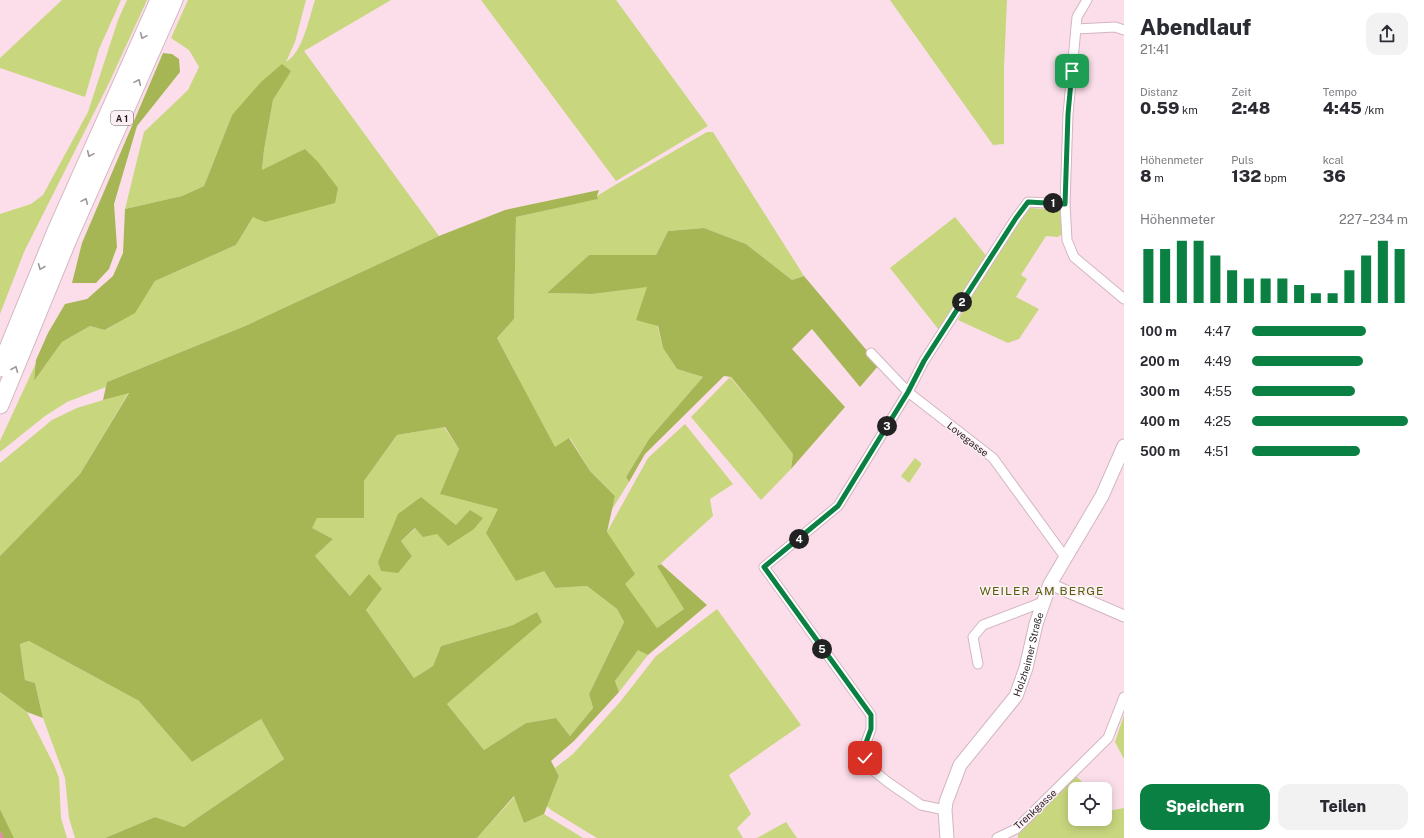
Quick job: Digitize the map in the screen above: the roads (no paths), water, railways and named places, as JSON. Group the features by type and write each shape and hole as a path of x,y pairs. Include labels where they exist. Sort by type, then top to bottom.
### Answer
{"highway":[{"name":"A 1","path":"0,405 62,234 159,0"},
{"name":"A 1","path":"0,368 62,234 174,0"}],"main road":[{"name":"Holzheimer Straße","path":"947,838 945,810 946,802 960,765 1016,696 1026,668 1036,624 1050,584 1102,496 1124,446"}],"street":[{"path":"1087,0 1077,17 1068,114 1065,204 1066,240 1074,257 1124,300"},
{"path":"1076,29 1116,27 1124,30"},
{"path":"945,810 921,805 888,783 870,768 865,758 864,748 871,729 871,715 764,567 838,506 908,392 924,361 1016,218 1028,202 1065,204"},
{"name":"Lovegasse","path":"871,353 908,392 993,458 1065,557"},
{"path":"1050,584 1124,616"},
{"path":"978,664 973,637 983,626 1043,602"},
{"name":"Trenkgasse","path":"997,838 1016,829 1108,738 1124,697"}],"waterway":[{"path":"0,833 2,838"}],"district":[{"name":"WEILER AM BERGE","path":"1042,591"}]}
